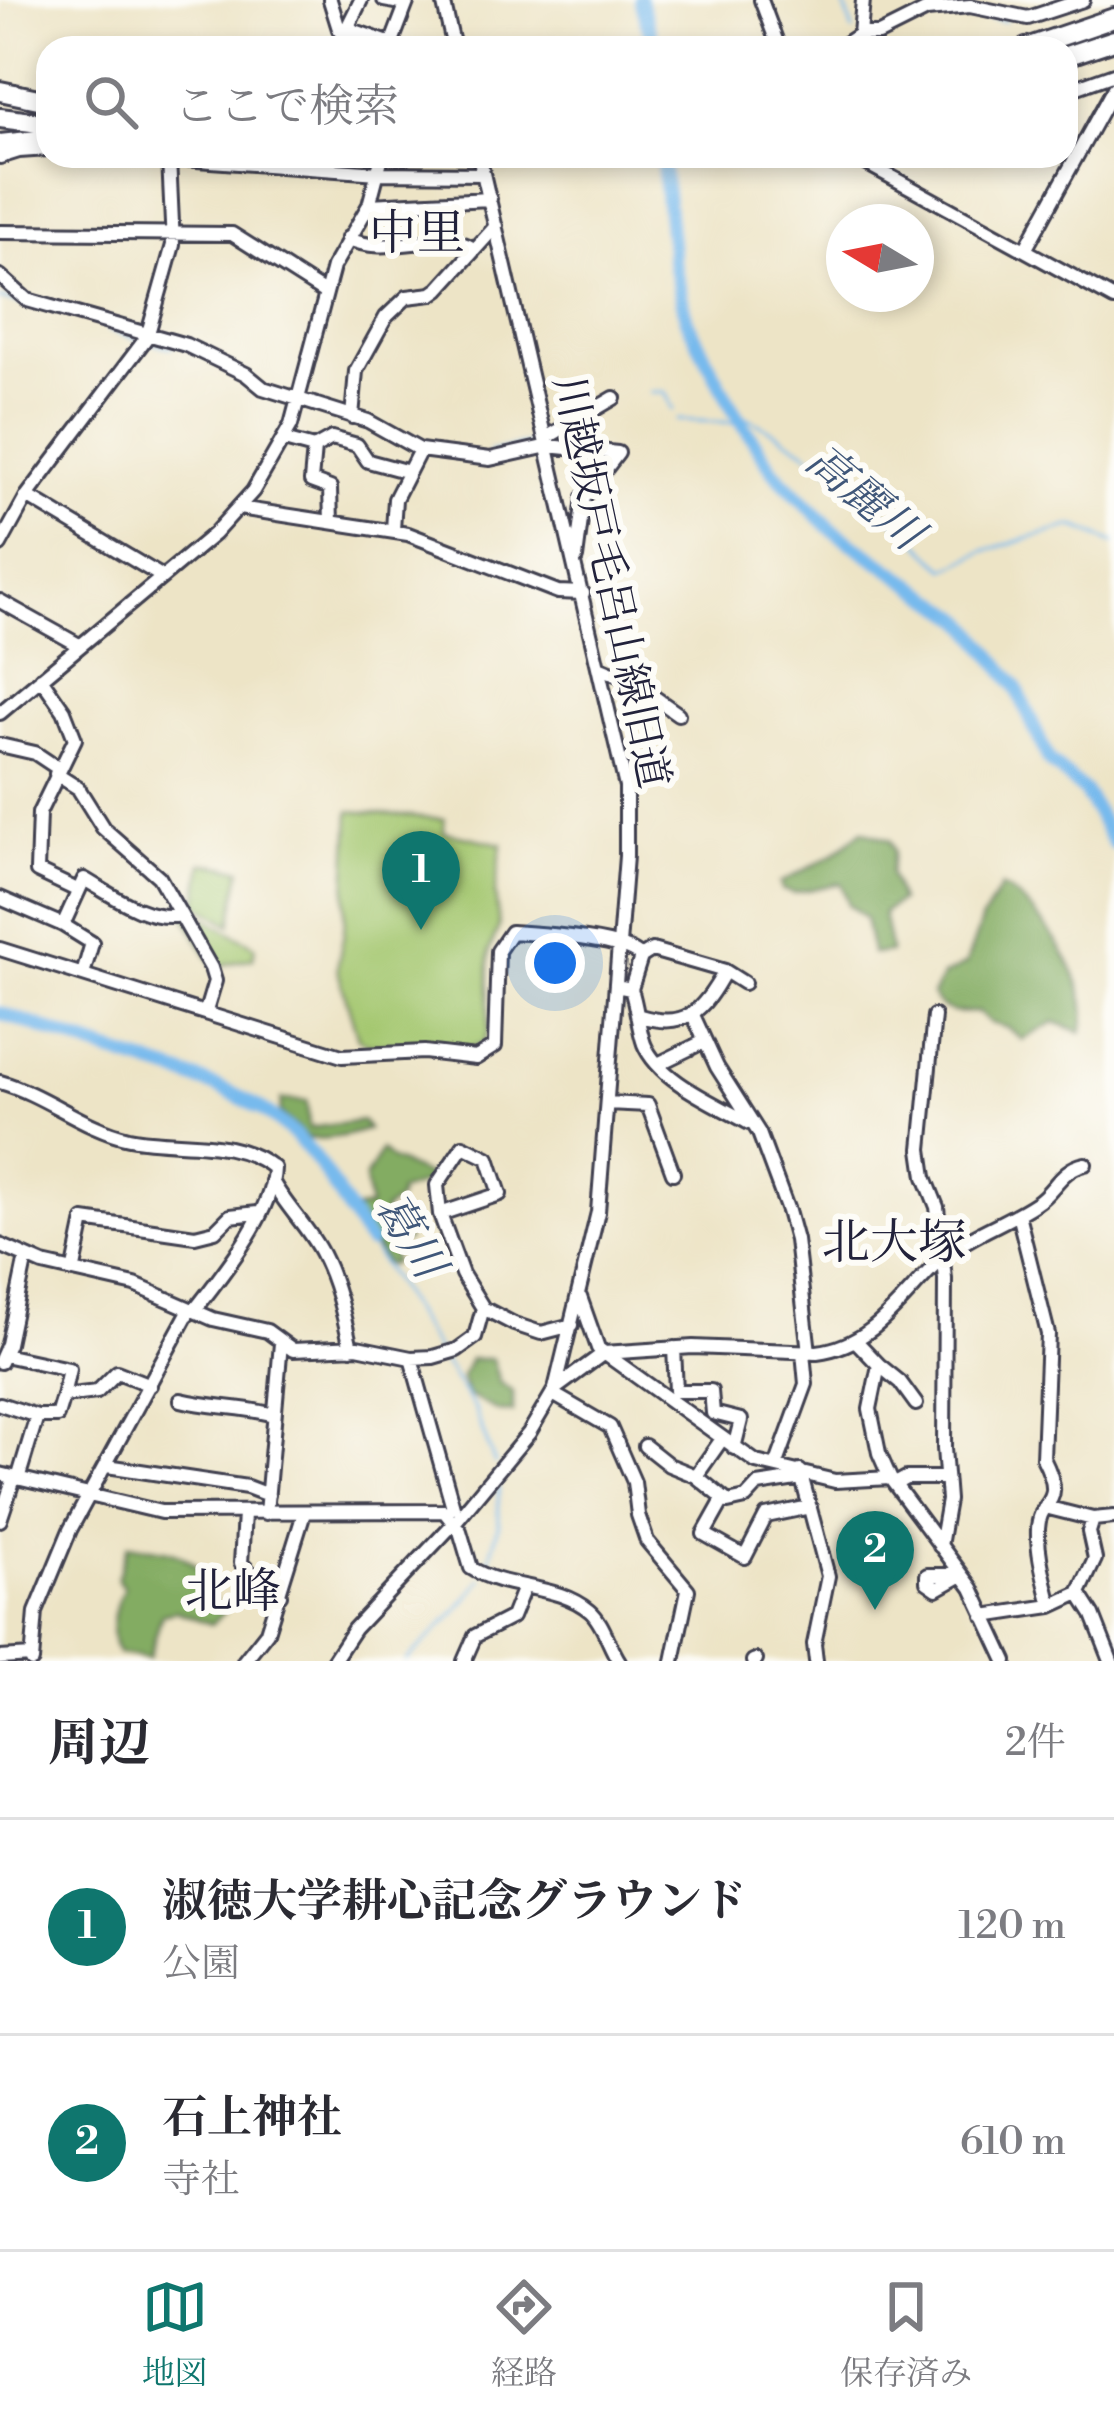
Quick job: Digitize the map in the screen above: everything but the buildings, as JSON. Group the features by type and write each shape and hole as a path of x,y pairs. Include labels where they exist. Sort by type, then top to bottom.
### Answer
{"highway":[{"path":"1061,36 1114,18"},
{"path":"1078,52 1114,40"},
{"path":"0,94 36,100"},
{"path":"0,118 36,122"},
{"path":"0,144 36,140"}],"street":[{"path":"330,0 346,36"},
{"path":"361,0 349,24 366,36"},
{"path":"384,0 407,2 394,36"},
{"path":"443,0 451,36"},
{"path":"761,0 774,36"},
{"path":"860,34 863,0"},
{"path":"857,36 879,34 927,10 973,3 1028,17 1079,1"},
{"path":"1078,87 1114,74"},
{"path":"1078,154 1114,88"},
{"path":"0,157 36,150"},
{"path":"0,545 27,496 146,339 172,251 169,168"},
{"path":"3,705 41,678 239,508 284,440 333,267 369,205 379,168"},
{"path":"406,168 483,174"},
{"name":"川越坂戸毛呂山線旧道","path":"333,1661 354,1629 529,1433 554,1392 598,1212 607,1103 624,988 619,944 626,788 482,168"},
{"path":"875,168 1114,299"},
{"path":"1025,250 1070,168"},
{"path":"369,205 490,199"},
{"path":"352,417 356,370 386,317 407,297 432,294 496,226"},
{"path":"0,232 218,233 242,238 325,293"},
{"path":"348,238 375,245 458,241 474,249"},
{"path":"0,276 27,300 146,339 187,345 246,374 263,388 368,421 417,448 490,459 547,442 614,398"},
{"path":"284,440 314,448 332,438 357,445 368,461 409,472"},
{"path":"547,442 617,453 582,502 575,561"},
{"path":"314,448 311,481 330,488 331,522"},
{"path":"393,530 395,499 417,448"},
{"path":"27,496 161,576"},
{"path":"239,508 393,530 558,592 583,593"},
{"path":"0,602 79,645"},
{"path":"601,668 630,680 678,714"},
{"path":"41,678 64,711 75,739 39,813 37,871 77,890"},
{"path":"0,745 35,753 78,788 103,828 159,877 215,981 206,1011"},
{"path":"63,926 84,879 139,910 181,915"},
{"path":"0,898 92,943 83,974"},
{"path":"0,949 342,1055 424,1052 476,1058 495,1046 497,961 511,932 619,944 641,957"},
{"path":"744,983 725,971 652,950 641,957 624,988 640,1016 645,1047 658,1064 759,1133 796,1240 806,1384 776,1466"},
{"path":"640,1016 668,1023 693,1016 725,971"},
{"path":"693,1016 750,1124"},
{"path":"934,1016 922,1164 938,1207 943,1258 948,1500 940,1546"},
{"path":"658,1064 705,1041"},
{"path":"0,1082 38,1094 111,1133 217,1145 244,1152 274,1168 258,1214 237,1252 192,1310 90,1496 39,1603 32,1659 0,1658"},
{"path":"607,1103 648,1105 673,1173"},
{"path":"440,1214 500,1194 488,1158 463,1146 437,1185 440,1214 455,1261 482,1308 541,1334 572,1325"},
{"path":"673,1661 688,1590 647,1541 634,1482 610,1427 554,1392 604,1353 674,1348 806,1352 857,1342 943,1258 1044,1197 1058,1178 1085,1164"},
{"path":"272,1181 324,1256 351,1348"},
{"path":"74,1268 84,1220 195,1236 215,1231 230,1216 258,1214"},
{"path":"1018,1214 1048,1334 1042,1455 1054,1493 1038,1525 1039,1552 1052,1606"},
{"path":"0,1245 267,1331 301,1351 351,1348 433,1357 457,1350 475,1337 482,1308"},
{"path":"0,1404 37,1416 57,1416 69,1370 2,1358 26,1257"},
{"path":"580,1297 598,1348 756,1462 835,1481 946,1478"},
{"path":"857,1342 900,1382 916,1405"},
{"path":"266,1514 281,1343"},
{"path":"674,1348 676,1390 711,1391 713,1413 741,1420 734,1448"},
{"path":"411,1358 471,1568 486,1578 562,1596 589,1610 619,1661"},
{"path":"880,1365 870,1409 879,1453 960,1573 1006,1661"},
{"path":"64,1396 97,1392 117,1372 150,1385"},
{"path":"181,1400 274,1414"},
{"path":"0,1520 11,1477 37,1416"},
{"path":"696,1476 722,1439"},
{"path":"645,1446 669,1465 696,1476 723,1500 742,1500 758,1485 801,1475"},
{"path":"107,1466 248,1487 268,1495"},
{"path":"801,1475 828,1576 814,1644 816,1661"},
{"path":"11,1477 161,1512 454,1514"},
{"path":"723,1500 704,1534 745,1557 766,1516 810,1507"},
{"path":"1049,1508 1093,1519 1114,1517"},
{"path":"244,1661 267,1632 304,1513"},
{"path":"244,1514 241,1563 266,1588 280,1594"},
{"path":"984,1616 1052,1606 1079,1593 1095,1559 1089,1532 1093,1519"},
{"path":"464,1661 475,1636 512,1617 524,1587"},
{"path":"1079,1593 1112,1661"}],"green space":[{"path":"350,811 444,819 444,832 502,844 495,893 499,926 489,951 488,1032 483,1043 469,1048 367,1044 358,1038 337,968 344,933"},
{"path":"863,830 890,840 894,851 890,873 900,901 883,913 890,952 872,954 865,918 848,904 841,883 794,893 782,890 780,883 831,856"},
{"path":"203,863 241,869 231,925 197,904"},
{"path":"1001,887 1032,911 1062,951 1082,994 1081,1032 1055,1022 1022,1040 979,1012 946,1010 932,995 943,976 966,964 982,919"},
{"path":"189,909 255,946 253,958 214,967 184,915"},
{"path":"281,1100 307,1101 309,1128 362,1121 368,1129 307,1138 280,1113"},
{"path":"381,1150 431,1177 431,1181 399,1192 398,1200 384,1210 386,1231 404,1231 407,1240 390,1246 394,1262 390,1265 356,1213 369,1207 365,1179"},
{"path":"470,1359 492,1359 499,1382 513,1392 513,1412 498,1411 467,1395 461,1377"},
{"path":"128,1545 167,1551 193,1563 225,1612 211,1624 176,1611 162,1614 149,1658 119,1654 113,1622 124,1588 117,1579"}],"waterway":[{"name":"高麗川","path":"640,0 651,36"},
{"path":"843,0 853,31"},
{"path":"965,12 1005,21"},
{"name":"高麗川","path":"663,168 673,260 687,321 734,411 775,473 831,529 965,620 1016,686 1049,761 1085,792 1114,844"},
{"path":"0,299 24,303"},
{"path":"107,329 138,339"},
{"path":"147,342 173,347"},
{"path":"651,392 665,392 673,410"},
{"path":"734,411 792,443 846,481 946,569 984,551 1073,526 1114,543"},
{"path":"677,420 742,423"},
{"path":"489,453 538,442"},
{"name":"葛川","path":"0,1013 214,1086 260,1109 312,1155 369,1242"},
{"name":"葛川","path":"369,1242 438,1353"},
{"name":"葛川","path":"443,1361 474,1409 495,1464"},
{"name":"葛川","path":"486,1570 499,1524 498,1480"},
{"name":"葛川","path":"406,1661 482,1579"}],"place":[{"name":"淑徳大学耕心記念グラウンド","path":"421,930"},
{"name":"石上神社","path":"875,1610"}],"district":[{"name":"中里","path":"417,235"},
{"name":"北大塚","path":"894,1244"},
{"name":"北峰","path":"233,1593"}]}
